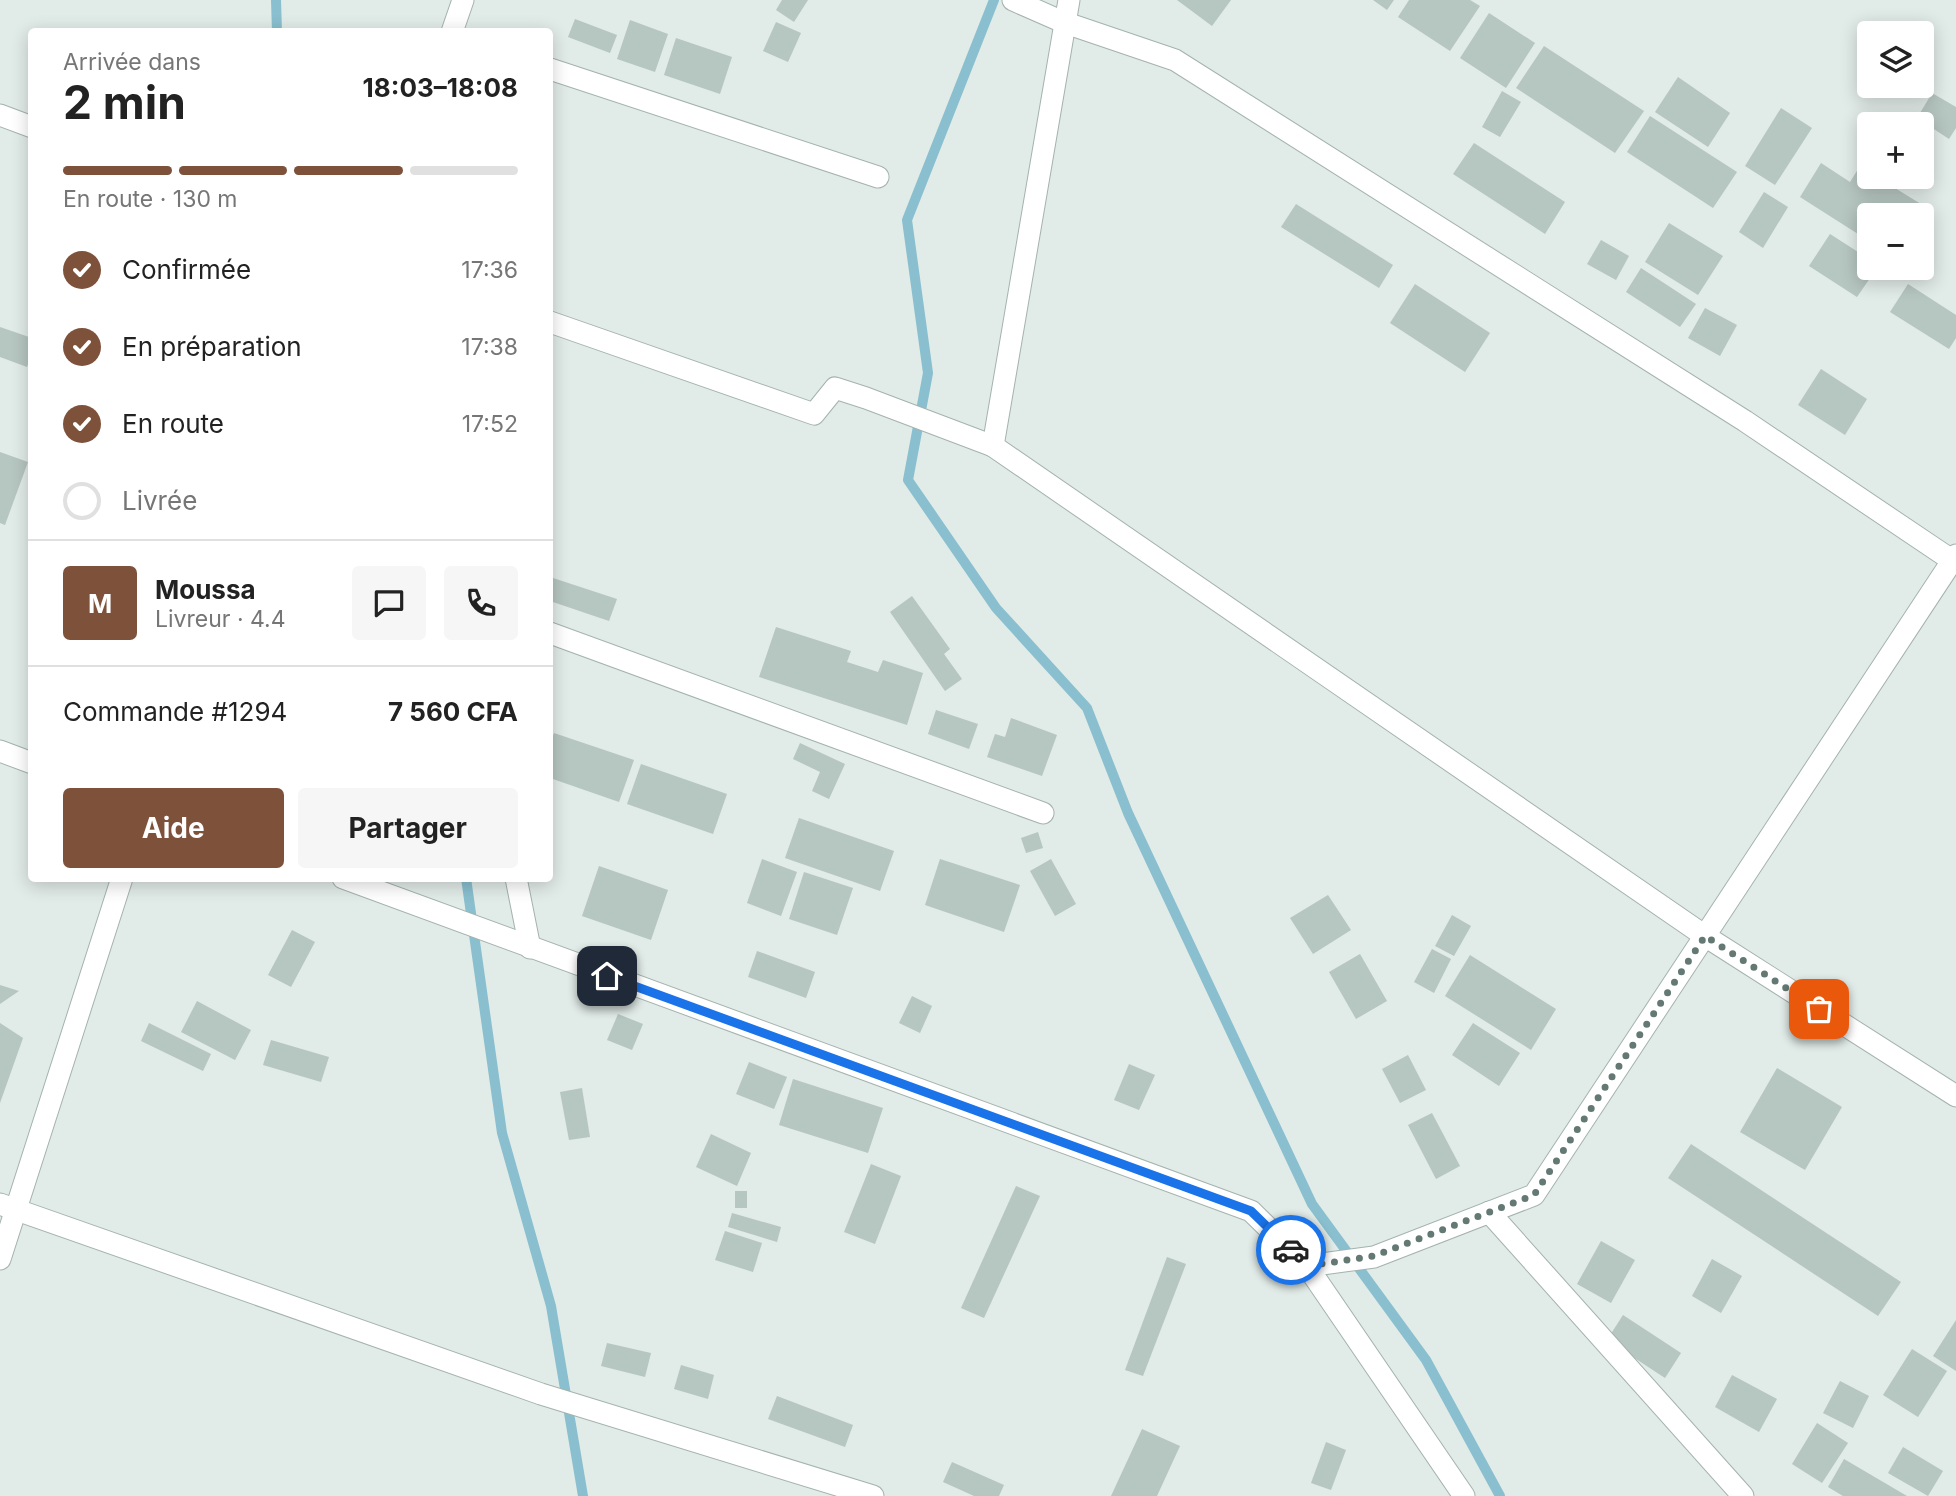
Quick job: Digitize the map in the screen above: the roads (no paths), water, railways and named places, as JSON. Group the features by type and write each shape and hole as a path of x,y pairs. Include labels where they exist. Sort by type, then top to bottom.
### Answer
{"street":[{"path":"453,28 463,0"},
{"path":"993,446 1063,22 1069,0"},
{"path":"1018,2 1063,22 1175,60 1745,421 1955,560 1534,1195 1374,1256 1316,1265"},
{"path":"553,70 878,177"},
{"path":"0,115 28,126"},
{"path":"553,323 814,414 835,388 993,446 1705,936 1956,1096"},
{"path":"553,634 1043,813"},
{"path":"0,751 28,762"},
{"path":"0,1259 9,1207 121,882"},
{"path":"354,882 1251,1211 1316,1265 1464,1496"},
{"path":"517,882 530,948"},
{"path":"9,1207 541,1394 873,1496"},
{"path":"1489,1212 1743,1496"}],"waterway":[{"path":"276,0 277,28"},
{"path":"994,0 907,220 928,373 908,480 996,608 1087,708 1128,813 1312,1204 1426,1360 1500,1496"},
{"path":"467,882 502,1133 551,1306 583,1496"}]}
